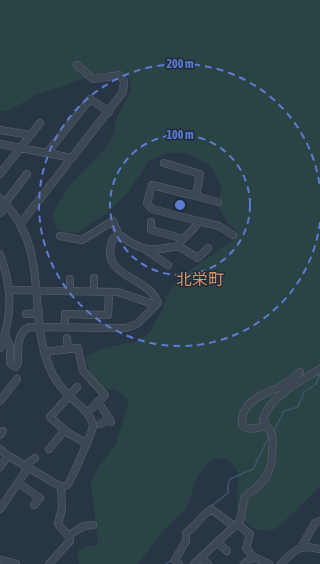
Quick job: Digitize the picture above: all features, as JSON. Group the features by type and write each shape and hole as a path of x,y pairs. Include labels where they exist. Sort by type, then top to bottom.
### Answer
{"street":[{"path":"21,223 109,112 125,87 124,80 119,75 94,79 77,65"},
{"path":"47,153 90,99 109,112"},
{"path":"0,174 40,124"},
{"path":"0,130 30,135"},
{"path":"0,144 72,158"},
{"path":"164,164 200,174 196,196"},
{"path":"0,213 4,202 27,174"},
{"path":"218,202 152,185 147,203 152,209 219,226 233,235"},
{"path":"0,449 8,456 61,487 67,485 72,478 93,426 87,413 56,382 44,352 40,339 39,313 33,260 21,223 4,202"},
{"path":"60,236 82,240 113,221 119,236 146,250 168,265"},
{"path":"178,246 181,238 192,232 198,221"},
{"path":"151,222 151,230 181,238"},
{"path":"5,335 10,347 10,362 12,366 16,367 18,364 18,348 22,332 29,327 132,327 137,324 158,303 154,293 149,288 122,274 113,263 111,244 113,239 119,236"},
{"path":"146,250 159,250 178,246 198,258 208,248"},
{"path":"0,254 6,270 10,312 5,335 0,348"},
{"path":"70,278 70,291"},
{"path":"94,278 94,292"},
{"path":"9,290 118,292 156,305"},
{"path":"65,326 65,314 108,314 109,292"},
{"path":"26,314 39,313"},
{"path":"67,338 68,349"},
{"path":"44,352 78,348 83,371 105,395 87,413"},
{"path":"194,564 242,517 245,496 263,482 271,466 272,436 270,430 265,426 263,419 265,413 278,397 320,369"},
{"path":"265,426 252,429 246,428 242,425 245,411 252,401 265,392 282,385 300,372"},
{"path":"0,401 17,379"},
{"path":"77,387 68,395 50,417 65,430 86,443"},
{"path":"98,401 110,420 100,424"},
{"path":"49,448 65,430"},
{"path":"0,467 8,456"},
{"path":"0,509 18,483 26,467 35,458"},
{"path":"18,483 40,498 34,505"},
{"path":"48,564 70,542 69,535 58,524 62,508 61,487"},
{"path":"179,564 175,560 186,541 186,533 197,525 200,518 211,509 250,534 246,548 253,557 269,564"},
{"path":"281,564 294,551 302,546 315,523 320,521"},
{"path":"69,535 84,526 93,525"},
{"path":"217,542 227,551"},
{"path":"302,546 320,549"},
{"path":"244,564 253,557"},
{"path":"201,558 208,564"},
{"path":"0,560 16,564"}],"green space":[{"path":"0,0 320,0 320,487 276,529 265,531 253,528 240,517 237,507 238,473 233,465 226,459 213,459 207,463 196,479 187,508 164,530 138,564 79,564 77,551 86,546 98,545 91,482 98,467 116,444 129,401 124,395 117,391 102,388 90,374 85,357 100,349 138,341 150,332 162,311 166,296 179,277 234,240 237,232 229,225 219,209 221,185 210,166 187,153 168,153 149,161 127,194 107,213 77,233 62,232 56,228 52,216 62,198 73,182 102,152 112,138 118,115 130,91 130,81 127,76 121,72 104,72 40,93 16,107 0,112"}],"waterway":[{"path":"274,431 284,411 298,407 304,392 316,384 320,374"},
{"path":"210,507 228,493 230,479 253,469 269,437"},
{"path":"166,564 173,559"}],"district":[{"name":"北栄町","path":"200,279"}]}
